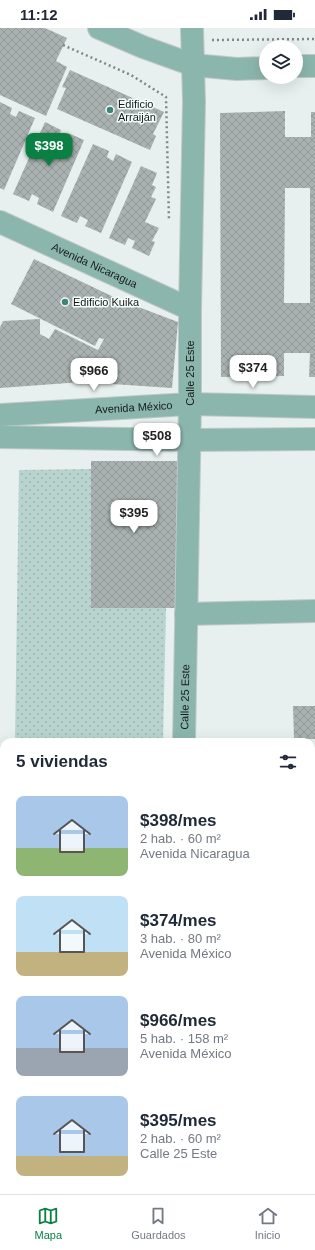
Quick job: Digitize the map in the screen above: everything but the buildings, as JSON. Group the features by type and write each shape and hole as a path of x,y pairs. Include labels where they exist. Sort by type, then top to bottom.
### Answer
{"street":[{"path":"99,28 193,65 237,69 259,68"},
{"name":"Calle 25 Este","path":"184,738 190,404 193,65 202,31"},
{"path":"303,66 315,66"},
{"name":"Avenida Nicaragua","path":"0,222 190,309"},
{"name":"Avenida México","path":"0,415 190,404 315,408"},
{"path":"0,437 189,440 315,439"},
{"path":"186,614 315,611"}],"path":[{"path":"202,31 211,40 315,39"},
{"path":"63,44 131,75 166,96 169,222"}],"green space":[{"path":"91,469 91,608 166,608 163,738 15,738 19,470"}],"place":[{"name":"Edificio Arraiján","path":"110,110"},
{"name":"Edificio Kuika","path":"65,302"}]}
